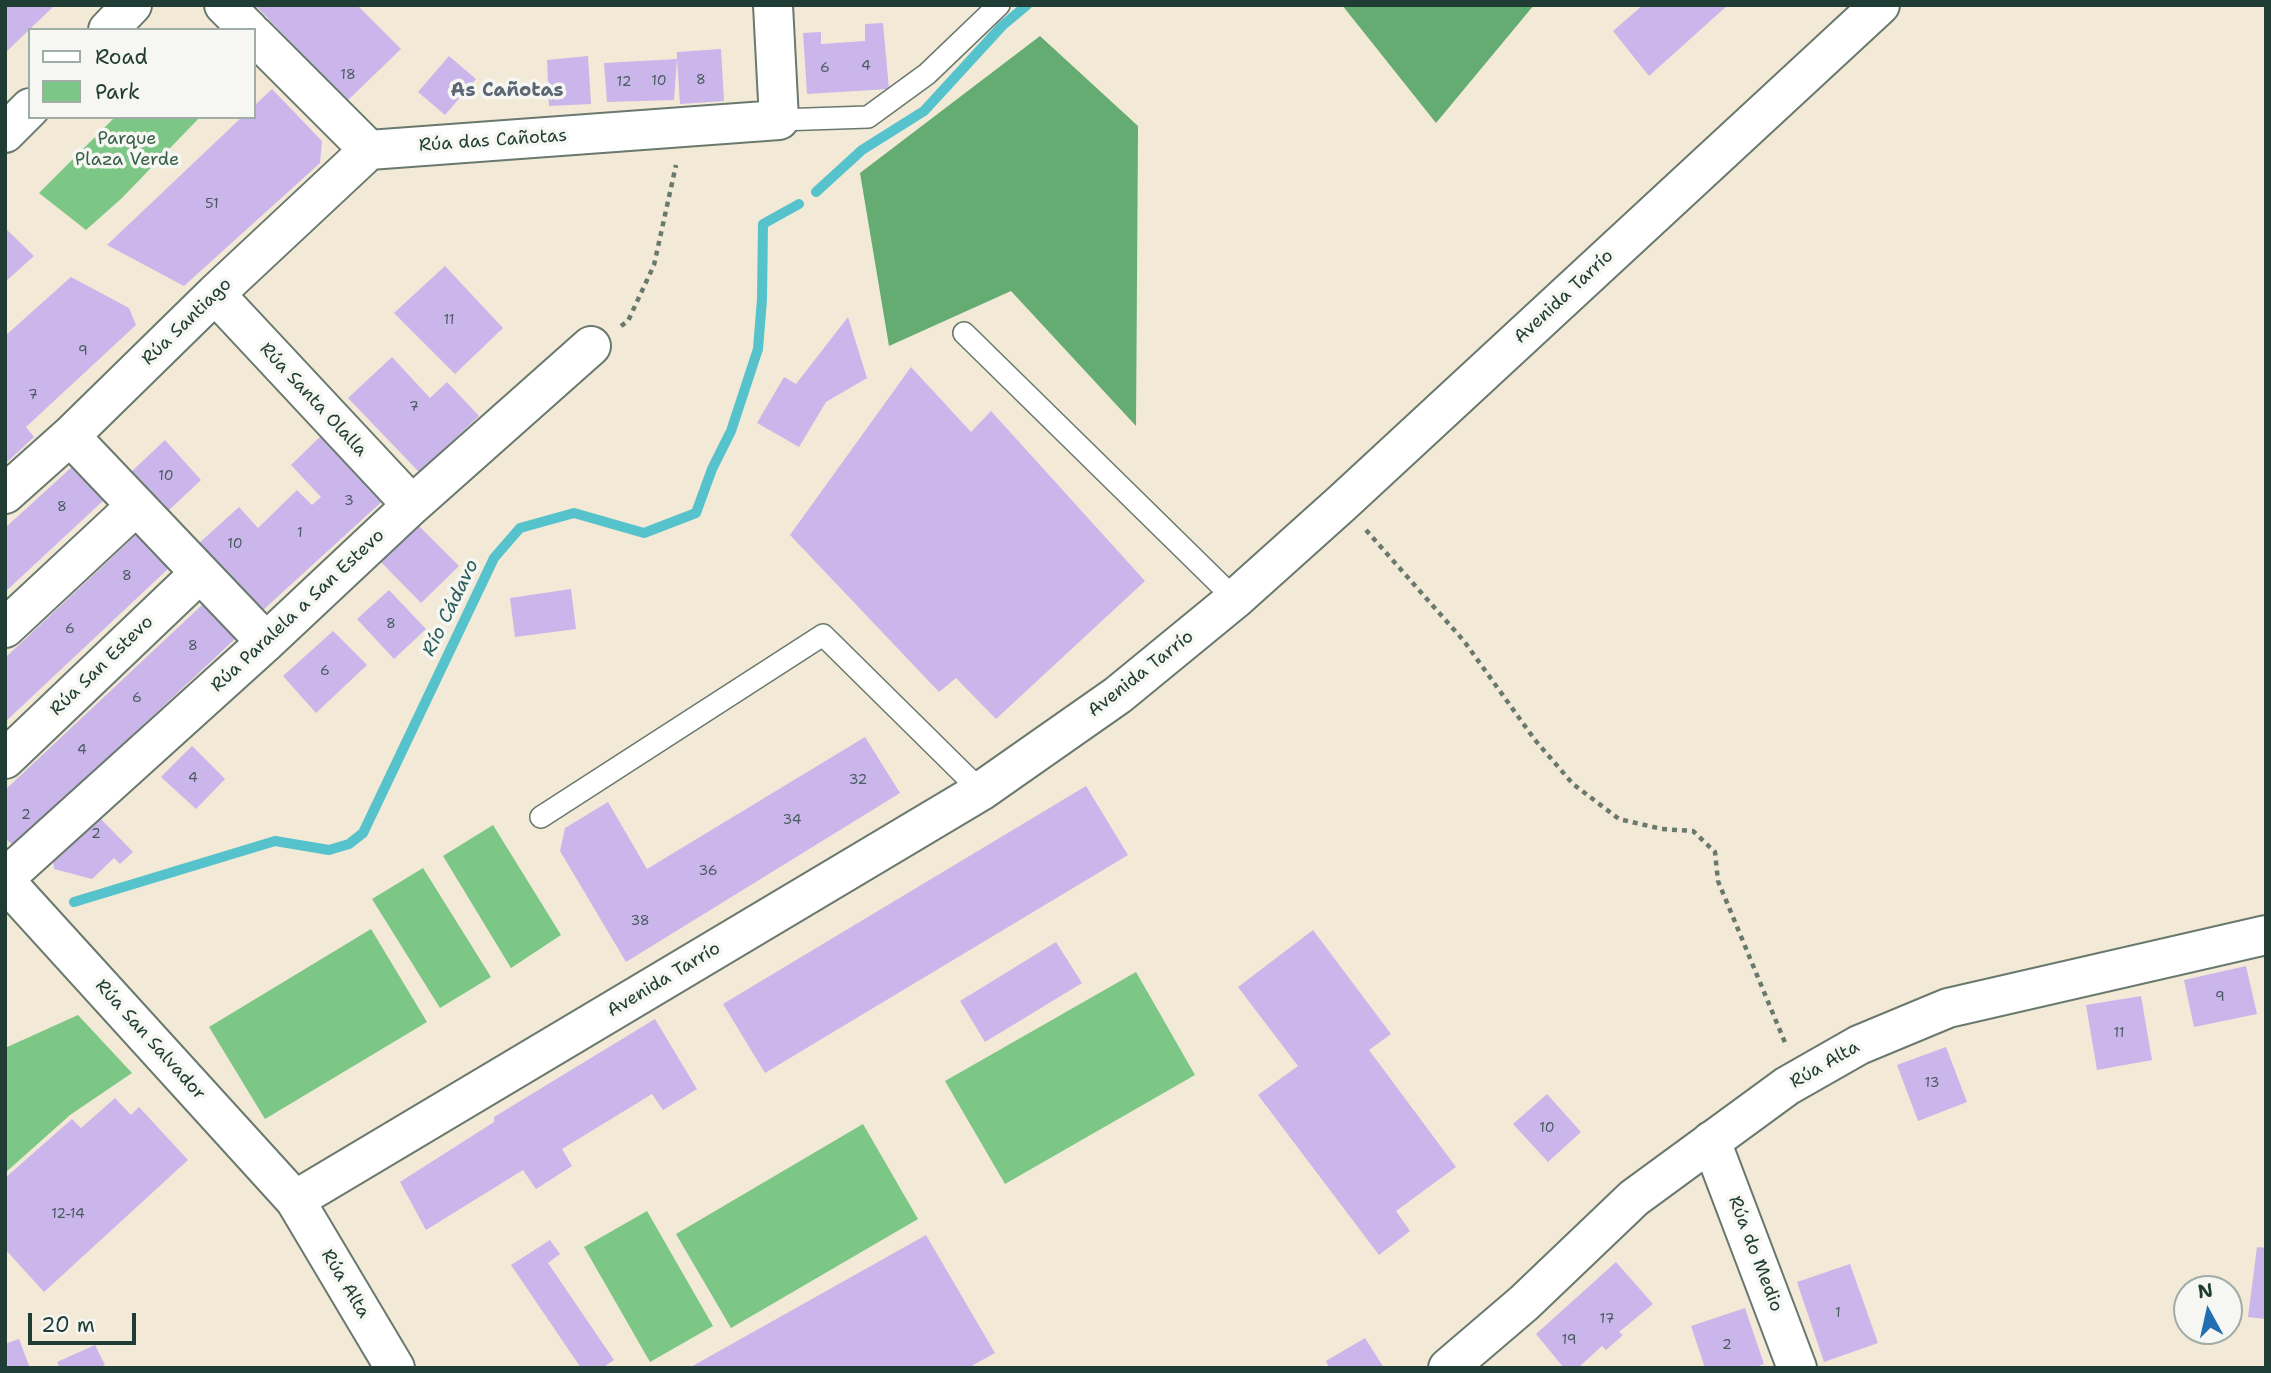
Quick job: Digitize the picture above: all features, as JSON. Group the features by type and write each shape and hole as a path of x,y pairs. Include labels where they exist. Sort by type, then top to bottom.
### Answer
{"street":[{"path":"110,28 132,5"},
{"path":"224,5 246,28"},
{"path":"773,5 779,120"},
{"name":"Avenida Tarrío","path":"295,1200 981,791 1118,695 1235,599 1342,503 1880,5"},
{"path":"256,37 369,150"},
{"path":"5,133 28,110"},
{"name":"Rúa das Cañotas","path":"369,150 779,120"},
{"name":"Rúa Santiago","path":"5,494 70,436 215,294 369,150"},
{"name":"Rúa Santa Olalla","path":"215,294 412,505"},
{"name":"Rúa Paralela a San Estevo","path":"5,879 267,642 412,505 591,346"},
{"path":"70,436 199,574 267,642"},
{"path":"5,628 136,506"},
{"name":"Rúa San Estevo","path":"5,759 199,574"},
{"name":"Rúa San Salvador","path":"5,879 295,1200"},
{"name":"Rúa Alta","path":"1460,1363 1634,1198 1801,1078 1858,1045 1948,1008 2266,935"},
{"name":"Rúa do Medio","path":"1711,1141 1797,1368"},
{"name":"Rúa Alta","path":"295,1200 395,1368"}],"lane":[{"path":"779,120 868,117 927,74 999,5"},
{"path":"964,333 1235,599"},
{"path":"541,817 823,635 981,791"}],"path":[{"path":"591,346 628,321 634,310 654,265 678,153 691,127"},
{"path":"1342,503 1464,641 1535,740 1573,784 1619,819 1662,829 1693,831 1715,852 1718,881 1757,980 1801,1078"}],"green space":[{"path":"1342,5 1534,5 1436,123"},
{"path":"1040,36 1138,126 1136,426 1011,291 889,346 860,173"},
{"name":"Parque Plaza Verde","path":"113,119 198,119 122,198 86,230 39,193"},
{"path":"493,825 561,935 511,968 443,856"},
{"path":"423,868 491,977 440,1008 372,899"},
{"path":"371,929 427,1022 265,1119 209,1027"},
{"path":"1136,972 1195,1075 1005,1184 945,1081"},
{"path":"78,1015 132,1073 70,1115 5,1173 5,1048"},
{"path":"863,1124 918,1219 731,1328 676,1234"},
{"path":"647,1211 713,1326 650,1362 584,1247"}],"building":[{"path":"5,5 55,5 28,28 5,53"},
{"path":"255,5 357,5 401,49 347,101"},
{"path":"1643,5 1728,5 1649,76 1613,31"},
{"path":"883,23 889,89 807,94 803,33 821,32 821,44 865,41 865,24"},
{"path":"721,49 724,101 680,104 677,52"},
{"path":"449,56 476,79 445,115 418,92"},
{"path":"588,56 591,104 549,106 547,60"},
{"path":"677,59 674,100 607,102 604,63"},
{"path":"272,89 322,141 320,163 184,286 107,245 240,119 256,119 256,104"},
{"path":"5,228 34,256 5,282"},
{"path":"445,266 503,328 455,374 394,313"},
{"path":"71,277 129,308 136,325 26,427 34,437 5,464 5,336"},
{"path":"848,317 867,378 826,402 799,447 757,423 784,377 796,384"},
{"path":"392,357 430,398 447,382 479,416 419,472 348,398"},
{"path":"911,367 971,432 991,411 1145,581 996,719 956,678 939,692 790,535"},
{"path":"326,431 389,495 262,611 197,545 239,507 258,528 297,490 312,505 321,497 291,465"},
{"path":"165,440 201,480 167,512 130,473"},
{"path":"74,465 106,498 5,592 5,528"},
{"path":"416,523 459,566 421,603 378,559"},
{"path":"138,533 170,567 5,722 5,658"},
{"path":"571,589 576,629 515,637 510,598"},
{"path":"389,590 426,629 394,659 357,619"},
{"path":"203,604 236,638 14,846 5,838 5,790"},
{"path":"333,631 367,665 316,713 283,676"},
{"path":"865,737 900,793 626,962 560,851 565,828 608,802 647,869"},
{"path":"192,746 225,779 196,809 161,777"},
{"path":"1086,786 1128,855 765,1073 723,1004"},
{"path":"97,815 133,852 120,864 114,858 92,879 54,869 53,858"},
{"path":"1313,930 1391,1034 1369,1050 1456,1167 1396,1211 1410,1231 1379,1255 1258,1095 1298,1066 1238,987"},
{"path":"1056,942 1082,983 985,1042 960,1001"},
{"path":"2246,966 2257,1014 2194,1027 2184,980"},
{"path":"2141,996 2152,1060 2097,1070 2086,1005"},
{"path":"655,1019 697,1089 663,1110 652,1094 562,1149 572,1166 536,1189 523,1170 426,1230 400,1182 494,1122 494,1117"},
{"path":"1946,1047 1967,1102 1918,1121 1897,1065"},
{"path":"1547,1094 1581,1132 1548,1162 1513,1124"},
{"path":"115,1098 131,1115 139,1107 188,1160 44,1292 5,1249 5,1178 72,1119 81,1128"},
{"path":"926,1235 995,1353 968,1368 689,1368"},
{"path":"550,1240 560,1254 548,1263 614,1360 602,1368 581,1368 511,1265"},
{"path":"2257,1247 2266,1248 2266,1319 2248,1317"},
{"path":"1616,1262 1653,1304 1619,1332 1623,1335 1606,1350 1602,1346 1578,1368 1564,1368 1536,1334"},
{"path":"1850,1264 1878,1343 1824,1362 1797,1282"},
{"path":"1745,1308 1764,1364 1752,1368 1705,1368 1691,1326"},
{"path":"1365,1338 1384,1368 1329,1368 1326,1361"},
{"path":"19,1339 30,1368 5,1368 5,1344"},
{"path":"95,1345 105,1365 99,1368 60,1368 57,1362"}],"waterway":[{"name":"Río Cádavo","path":"816,192 862,150 924,111 1002,26 1027,5"},
{"name":"Río Cádavo","path":"74,902 275,841 329,850 349,844 363,833 494,558 520,528 574,513 644,533 696,513 712,469 731,431 758,349 763,224 799,204"}],"district":[{"name":"As Cañotas","path":"507,91"}]}
